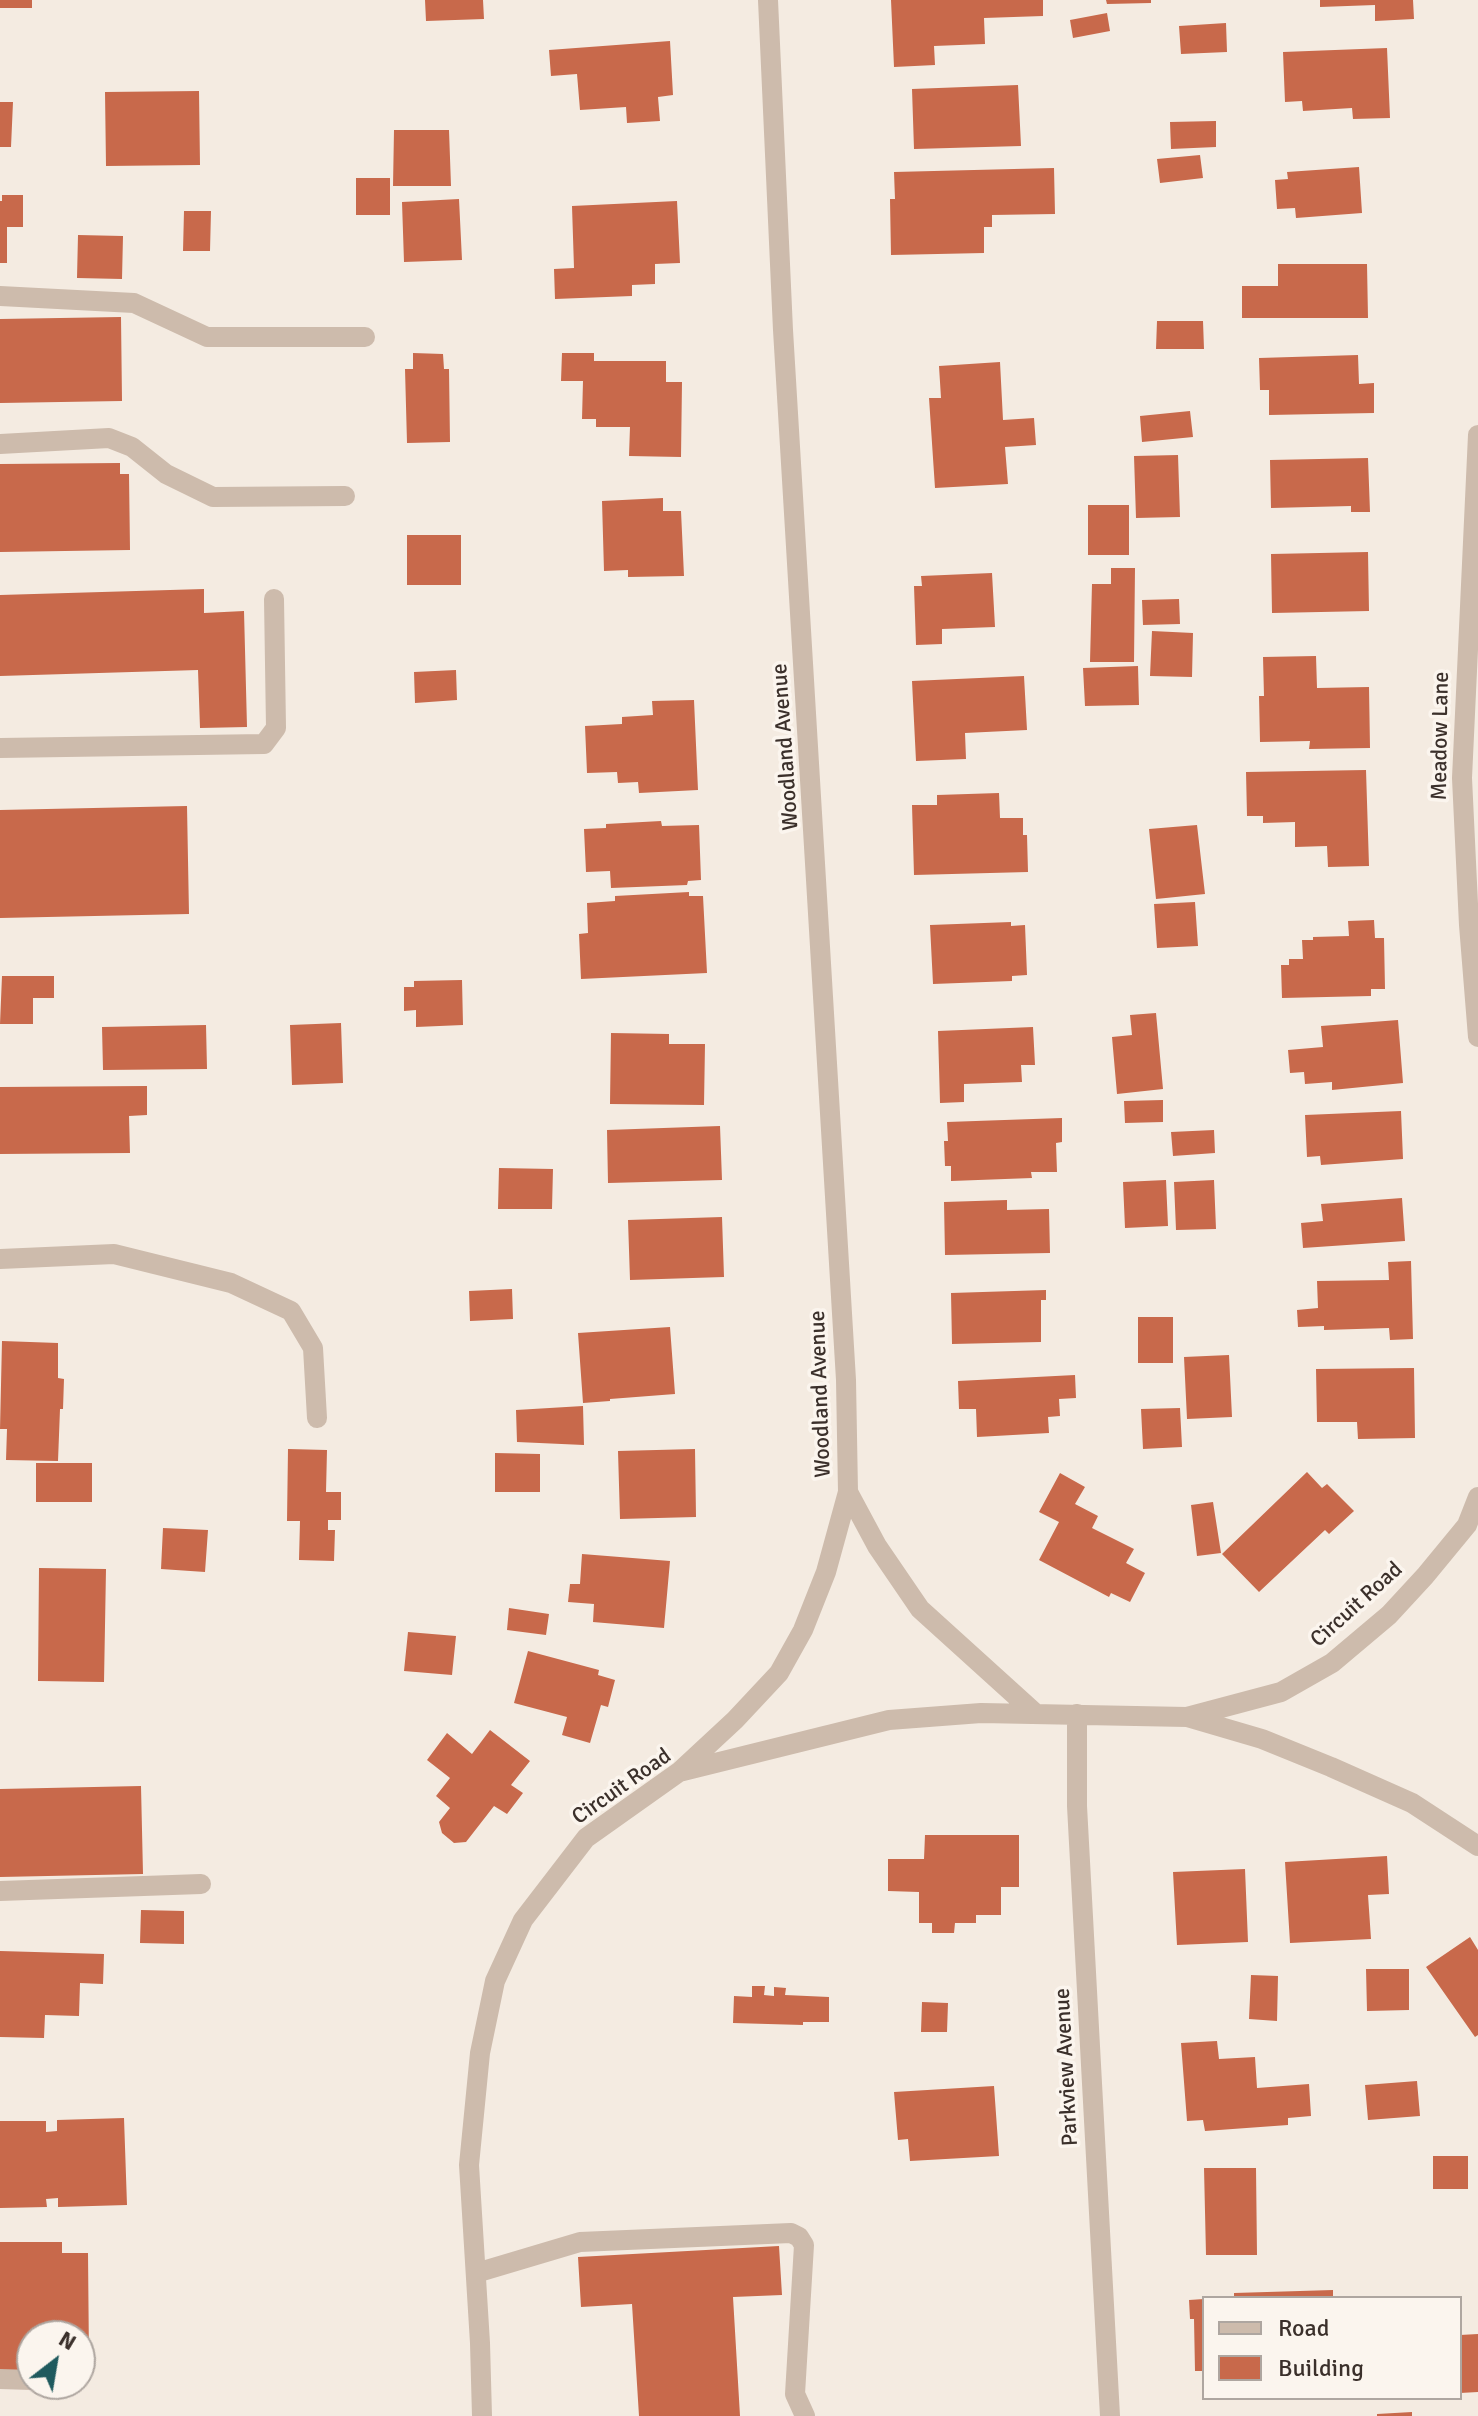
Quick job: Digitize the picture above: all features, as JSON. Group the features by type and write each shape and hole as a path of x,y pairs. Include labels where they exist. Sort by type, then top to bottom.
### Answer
{"street":[{"name":"Woodland Avenue","path":"679,1772 735,1720 779,1673 803,1630 826,1572 848,1492 844,1348 783,330 768,0"},
{"path":"0,296 134,303 207,337 365,337"},
{"name":"Meadow Lane","path":"1478,435 1469,925 1478,1037"},
{"path":"0,444 109,438 132,447 166,474 213,497 345,496"},
{"path":"0,748 264,744 276,728 274,599"},
{"path":"0,1259 114,1254 231,1283 291,1311 313,1348 317,1418"},
{"name":"Woodland Avenue","path":"848,1492 877,1546 920,1609 1036,1714"},
{"name":"Circuit Road","path":"1187,1717 1281,1692 1332,1663 1389,1615 1425,1576 1467,1525 1478,1497"},
{"name":"Circuit Road","path":"482,2416 469,2165 480,2053 495,1981 523,1920 586,1838 679,1772 889,1720 981,1713 1187,1717 1262,1739 1331,1767 1412,1803 1478,1846"},
{"name":"Parkview Avenue","path":"1077,1714 1077,1806 1110,2416"},
{"path":"0,1891 201,1884"},
{"path":"476,2273 580,2242 791,2233 799,2237 804,2245 795,2394 805,2416"}],"building":[{"path":"0,0 32,0 32,8 0,8"},
{"path":"425,0 483,0 484,19 426,21"},
{"path":"891,0 1043,0 1043,16 984,18 985,44 934,46 935,65 894,67"},
{"path":"1106,0 1151,0 1151,3 1107,4"},
{"path":"1320,0 1413,0 1414,19 1375,21 1375,5 1320,7"},
{"path":"1107,13 1110,31 1073,38 1070,20"},
{"path":"1226,23 1227,52 1181,54 1179,26"},
{"path":"670,41 673,95 658,97 660,121 627,123 626,107 580,110 577,74 551,76 549,50"},
{"path":"1387,48 1390,118 1353,119 1352,108 1303,111 1302,101 1285,102 1283,52"},
{"path":"1018,85 1021,146 914,149 912,89"},
{"path":"199,91 200,165 106,166 105,92"},
{"path":"0,102 13,102 11,147 0,147"},
{"path":"1216,121 1216,147 1171,149 1170,122"},
{"path":"394,130 449,130 451,186 393,186"},
{"path":"1200,155 1203,178 1160,183 1157,159"},
{"path":"1359,167 1362,213 1296,218 1295,208 1277,209 1275,180 1288,179 1287,172"},
{"path":"1054,168 1055,214 992,215 992,227 984,227 984,253 891,255 890,199 895,199 894,172"},
{"path":"356,178 390,178 390,215 356,215"},
{"path":"2,195 23,195 23,227 7,227 7,263 0,263"},
{"path":"459,199 462,260 404,262 402,202"},
{"path":"677,201 680,263 655,264 655,284 632,285 632,296 555,299 554,269 574,268 572,206"},
{"path":"184,211 211,211 210,251 183,251"},
{"path":"78,235 123,236 122,279 77,278"},
{"path":"1278,264 1367,264 1368,318 1242,318 1242,286 1278,286"},
{"path":"121,317 122,401 0,403 0,319"},
{"path":"1157,321 1203,321 1204,349 1156,349"},
{"path":"413,353 443,354 444,369 449,369 450,442 407,443 405,369 413,369"},
{"path":"562,353 594,353 594,361 666,361 666,382 682,382 681,457 629,456 630,427 596,427 596,419 582,419 583,381 561,381"},
{"path":"1358,355 1359,384 1374,383 1374,413 1269,415 1269,390 1260,390 1259,358"},
{"path":"1000,362 1003,420 1034,418 1036,445 1005,447 1008,484 935,488 929,398 941,398 939,366"},
{"path":"1190,411 1193,437 1142,442 1140,416"},
{"path":"1178,455 1180,517 1136,518 1134,456"},
{"path":"1368,458 1370,512 1351,512 1351,506 1271,508 1270,460"},
{"path":"120,463 120,474 129,474 130,550 0,552 0,464"},
{"path":"663,498 663,511 681,511 684,576 628,577 628,570 604,571 602,501"},
{"path":"1088,505 1129,505 1129,555 1088,555"},
{"path":"407,535 461,535 461,585 407,585"},
{"path":"1368,552 1369,611 1272,613 1271,554"},
{"path":"1111,568 1135,568 1134,662 1090,662 1092,584 1111,584"},
{"path":"992,573 995,627 942,629 942,644 916,645 914,586 922,586 921,576"},
{"path":"204,589 204,613 244,611 247,727 200,728 198,670 0,676 0,595"},
{"path":"1179,599 1180,624 1143,625 1142,600"},
{"path":"1152,631 1193,633 1192,677 1150,676"},
{"path":"1316,656 1317,688 1369,687 1370,748 1309,749 1310,741 1260,742 1259,696 1264,696 1263,657"},
{"path":"1138,666 1139,705 1085,706 1083,668"},
{"path":"456,670 457,700 415,703 414,672"},
{"path":"1024,676 1027,730 965,733 966,759 916,761 912,681"},
{"path":"694,700 698,790 639,793 638,782 618,783 617,772 587,773 585,726 622,724 622,717 653,715 652,701"},
{"path":"1366,770 1369,866 1328,867 1327,846 1295,847 1295,822 1263,823 1263,816 1247,816 1246,772"},
{"path":"999,793 1000,818 1023,818 1023,835 1027,835 1028,872 914,875 912,805 937,805 937,795"},
{"path":"187,806 189,914 0,918 0,810"},
{"path":"661,821 662,826 699,825 701,880 688,881 687,885 611,888 610,871 586,872 584,829 606,828 606,824"},
{"path":"1197,825 1205,894 1156,899 1149,829"},
{"path":"689,892 689,896 703,896 707,973 581,979 579,934 588,933 587,903 615,901 615,896"},
{"path":"1195,902 1198,946 1157,948 1154,904"},
{"path":"1374,920 1375,938 1384,938 1385,989 1371,989 1371,996 1282,998 1281,965 1289,965 1289,959 1303,959 1302,940 1349,936 1348,921"},
{"path":"1011,922 1011,926 1025,925 1027,975 1012,976 1012,981 933,984 930,925"},
{"path":"2,976 54,976 54,998 33,998 33,1024 0,1024"},
{"path":"462,980 463,1025 416,1027 416,1010 404,1011 404,987 414,987 414,981"},
{"path":"1156,1013 1163,1089 1117,1094 1112,1037 1132,1035 1130,1015"},
{"path":"1398,1020 1403,1083 1332,1090 1332,1082 1305,1084 1304,1072 1290,1073 1288,1050 1323,1047 1321,1026"},
{"path":"341,1023 343,1083 292,1085 290,1025"},
{"path":"206,1025 207,1069 103,1070 102,1027"},
{"path":"1033,1027 1035,1065 1021,1065 1022,1082 964,1084 964,1102 940,1103 938,1031"},
{"path":"611,1033 669,1034 669,1044 705,1044 704,1105 610,1104"},
{"path":"147,1086 147,1115 129,1116 130,1153 0,1154 0,1087"},
{"path":"1163,1100 1163,1122 1125,1123 1124,1101"},
{"path":"1401,1111 1403,1159 1321,1165 1320,1156 1307,1157 1305,1115"},
{"path":"1062,1118 1062,1142 1056,1143 1057,1172 1031,1172 1032,1178 951,1181 951,1166 945,1166 947,1122"},
{"path":"720,1126 722,1180 608,1183 607,1130"},
{"path":"1214,1130 1215,1153 1173,1156 1171,1132"},
{"path":"499,1168 553,1169 552,1209 498,1209"},
{"path":"1166,1180 1168,1226 1125,1228 1123,1182"},
{"path":"1214,1180 1216,1229 1176,1230 1174,1182"},
{"path":"1402,1198 1405,1241 1303,1248 1301,1223 1323,1221 1321,1204"},
{"path":"1007,1200 1007,1210 1049,1209 1050,1253 945,1255 944,1202"},
{"path":"722,1217 724,1277 630,1280 628,1220"},
{"path":"1411,1261 1413,1339 1390,1340 1389,1328 1324,1330 1324,1326 1298,1327 1297,1310 1318,1308 1317,1281 1389,1280 1388,1262"},
{"path":"512,1289 513,1319 470,1321 469,1291"},
{"path":"1046,1290 1046,1300 1041,1300 1041,1342 952,1344 951,1293"},
{"path":"1138,1317 1173,1317 1173,1363 1138,1363"},
{"path":"670,1327 675,1394 583,1403 578,1333"},
{"path":"2,1341 58,1343 58,1378 64,1379 58,1461 6,1460 7,1429 0,1429"},
{"path":"1229,1355 1232,1417 1187,1419 1184,1357"},
{"path":"1414,1368 1415,1438 1358,1439 1357,1422 1317,1422 1316,1369"},
{"path":"1075,1375 1076,1398 1059,1399 1060,1416 1048,1417 1049,1433 977,1437 976,1409 959,1409 958,1381"},
{"path":"583,1406 584,1445 517,1442 516,1410"},
{"path":"1180,1408 1182,1447 1143,1449 1141,1409"},
{"path":"288,1449 327,1450 326,1492 341,1492 341,1520 328,1520 328,1530 335,1530 334,1561 299,1560 300,1521 287,1521"},
{"path":"695,1449 696,1517 620,1519 618,1451"},
{"path":"495,1453 540,1454 540,1492 495,1492"},
{"path":"36,1463 92,1463 92,1502 36,1502"},
{"path":"1307,1472 1322,1488 1327,1484 1354,1511 1329,1534 1325,1530 1259,1592 1222,1554"},
{"path":"1060,1473 1085,1487 1075,1504 1098,1516 1092,1528 1134,1549 1126,1563 1145,1573 1130,1602 1111,1593 1109,1597 1039,1560 1059,1522 1039,1512"},
{"path":"1213,1502 1221,1553 1197,1556 1191,1505"},
{"path":"163,1528 208,1530 205,1572 161,1569"},
{"path":"582,1554 670,1561 664,1628 593,1622 594,1604 568,1602 570,1584 580,1584"},
{"path":"39,1568 106,1569 104,1682 38,1681"},
{"path":"509,1608 549,1614 546,1635 507,1630"},
{"path":"408,1632 456,1636 452,1675 404,1671"},
{"path":"528,1651 599,1670 598,1675 615,1680 608,1707 601,1705 590,1743 562,1735 567,1717 514,1703"},
{"path":"490,1730 530,1761 511,1785 523,1793 507,1814 494,1806 466,1842 454,1843 442,1833 439,1822 450,1808 436,1796 450,1778 427,1760 447,1733 472,1754"},
{"path":"141,1786 143,1874 0,1877 0,1789"},
{"path":"925,1835 1019,1835 1019,1887 1001,1887 1001,1915 976,1915 976,1923 955,1923 954,1933 932,1933 932,1923 919,1923 919,1892 888,1891 888,1859 924,1859"},
{"path":"1387,1856 1389,1894 1368,1895 1371,1939 1290,1943 1285,1862"},
{"path":"1245,1869 1248,1942 1177,1945 1173,1872"},
{"path":"141,1910 184,1911 184,1944 140,1943"},
{"path":"1470,1937 1478,1950 1478,2035 1475,2037 1426,1967"},
{"path":"0,1951 104,1954 103,1984 80,1983 79,2016 45,2015 44,2038 0,2037"},
{"path":"1366,1969 1409,1969 1409,2010 1367,2011"},
{"path":"1251,1975 1278,1976 1277,2021 1249,2019"},
{"path":"752,1986 765,1986 764,1995 774,1996 774,1987 786,1988 785,1995 829,1997 829,2022 803,2022 803,2025 733,2023 734,1996 752,1997"},
{"path":"922,2002 948,2003 947,2032 921,2032"},
{"path":"1217,2041 1219,2059 1255,2057 1257,2088 1309,2084 1311,2116 1288,2118 1288,2125 1205,2131 1203,2120 1187,2121 1181,2043"},
{"path":"1417,2081 1420,2116 1368,2120 1365,2085"},
{"path":"994,2086 999,2156 910,2161 908,2139 898,2140 894,2092"},
{"path":"124,2118 127,2205 58,2207 58,2198 46,2199 47,2207 0,2208 0,2121 46,2121 46,2132 57,2131 57,2120"},
{"path":"1433,2156 1468,2156 1468,2189 1433,2189"},
{"path":"1204,2168 1256,2168 1257,2255 1206,2255"},
{"path":"0,2242 62,2242 62,2253 88,2253 89,2320 16,2320 16,2370 0,2371"},
{"path":"779,2246 782,2295 733,2297 740,2416 639,2416 632,2304 581,2307 578,2257"},
{"path":"1333,2290 1333,2296 1234,2296 1234,2293"},
{"path":"1202,2299 1202,2371 1195,2371 1194,2319 1190,2319 1189,2300"},
{"path":"1478,2334 1478,2392 1462,2393 1462,2335"},
{"path":"1412,2412 1412,2416 1377,2416 1377,2414"}]}
